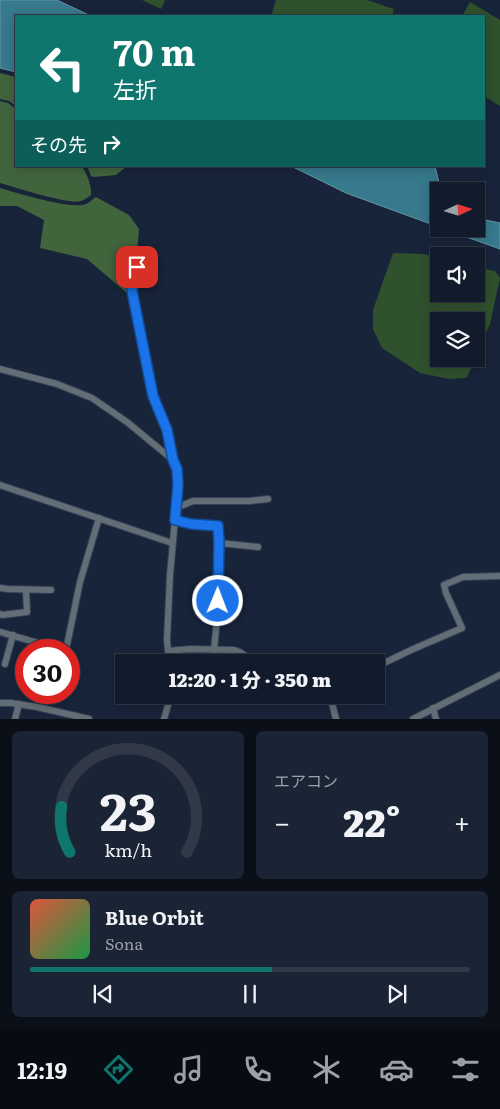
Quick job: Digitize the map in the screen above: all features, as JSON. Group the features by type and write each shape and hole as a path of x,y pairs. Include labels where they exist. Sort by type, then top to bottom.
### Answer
{"street":[{"path":"137,267 132,290 134,301 153,396 167,430 173,460 177,469 178,485 172,543 168,651 234,650 243,654"},
{"path":"0,369 57,384 92,398 127,422 173,460"},
{"path":"0,485 172,543"},
{"path":"176,508 193,501 249,502 268,500"},
{"path":"67,639 80,582 99,518"},
{"path":"175,520 191,524 218,526 217,621 214,650"},
{"path":"219,542 258,547"},
{"path":"385,662 462,628 444,585 463,577 500,576"},
{"path":"0,588 51,590"},
{"path":"0,614 27,612 26,590"},
{"path":"0,632 27,639"},
{"path":"5,664 13,635"},
{"path":"413,719 500,675"},
{"path":"0,702 15,704"},
{"path":"15,719 19,704 37,706 89,719"},
{"path":"164,719 168,704"},
{"path":"332,704 336,719"},
{"path":"433,708 436,719"}],"green space":[{"path":"142,0 165,0 161,9"},
{"path":"276,0 367,0 394,9 392,15 271,15"},
{"path":"470,2 500,20 500,106 485,97 485,15 463,15"},
{"path":"0,73 15,77 15,105 9,101 0,99"},
{"path":"0,101 8,103 15,108 15,167 82,167 89,180 91,195 75,202 0,183"},
{"path":"87,167 126,167 116,175 91,176"},
{"path":"0,188 69,205 86,204 96,197 129,215 139,229 136,266 128,294 87,259 40,248 44,220 17,206 0,206"},
{"path":"393,253 430,256 430,302 485,302 485,269 495,271 500,278 490,324 485,335 485,312 430,312 430,367 471,367 467,377 464,378 449,379 420,373 382,348 373,329 373,310"}],"water":[{"path":"0,0 57,0 89,15 15,15 15,72 0,68"},
{"path":"293,167 435,167 439,182 430,182 430,224 346,193"},
{"path":"485,220 500,223 500,249 469,238 485,238"}],"route":[{"path":"137,267 132,290 148,372 153,396 167,430 173,460 177,469 178,485 175,520 191,524 218,526 218,601"}]}
